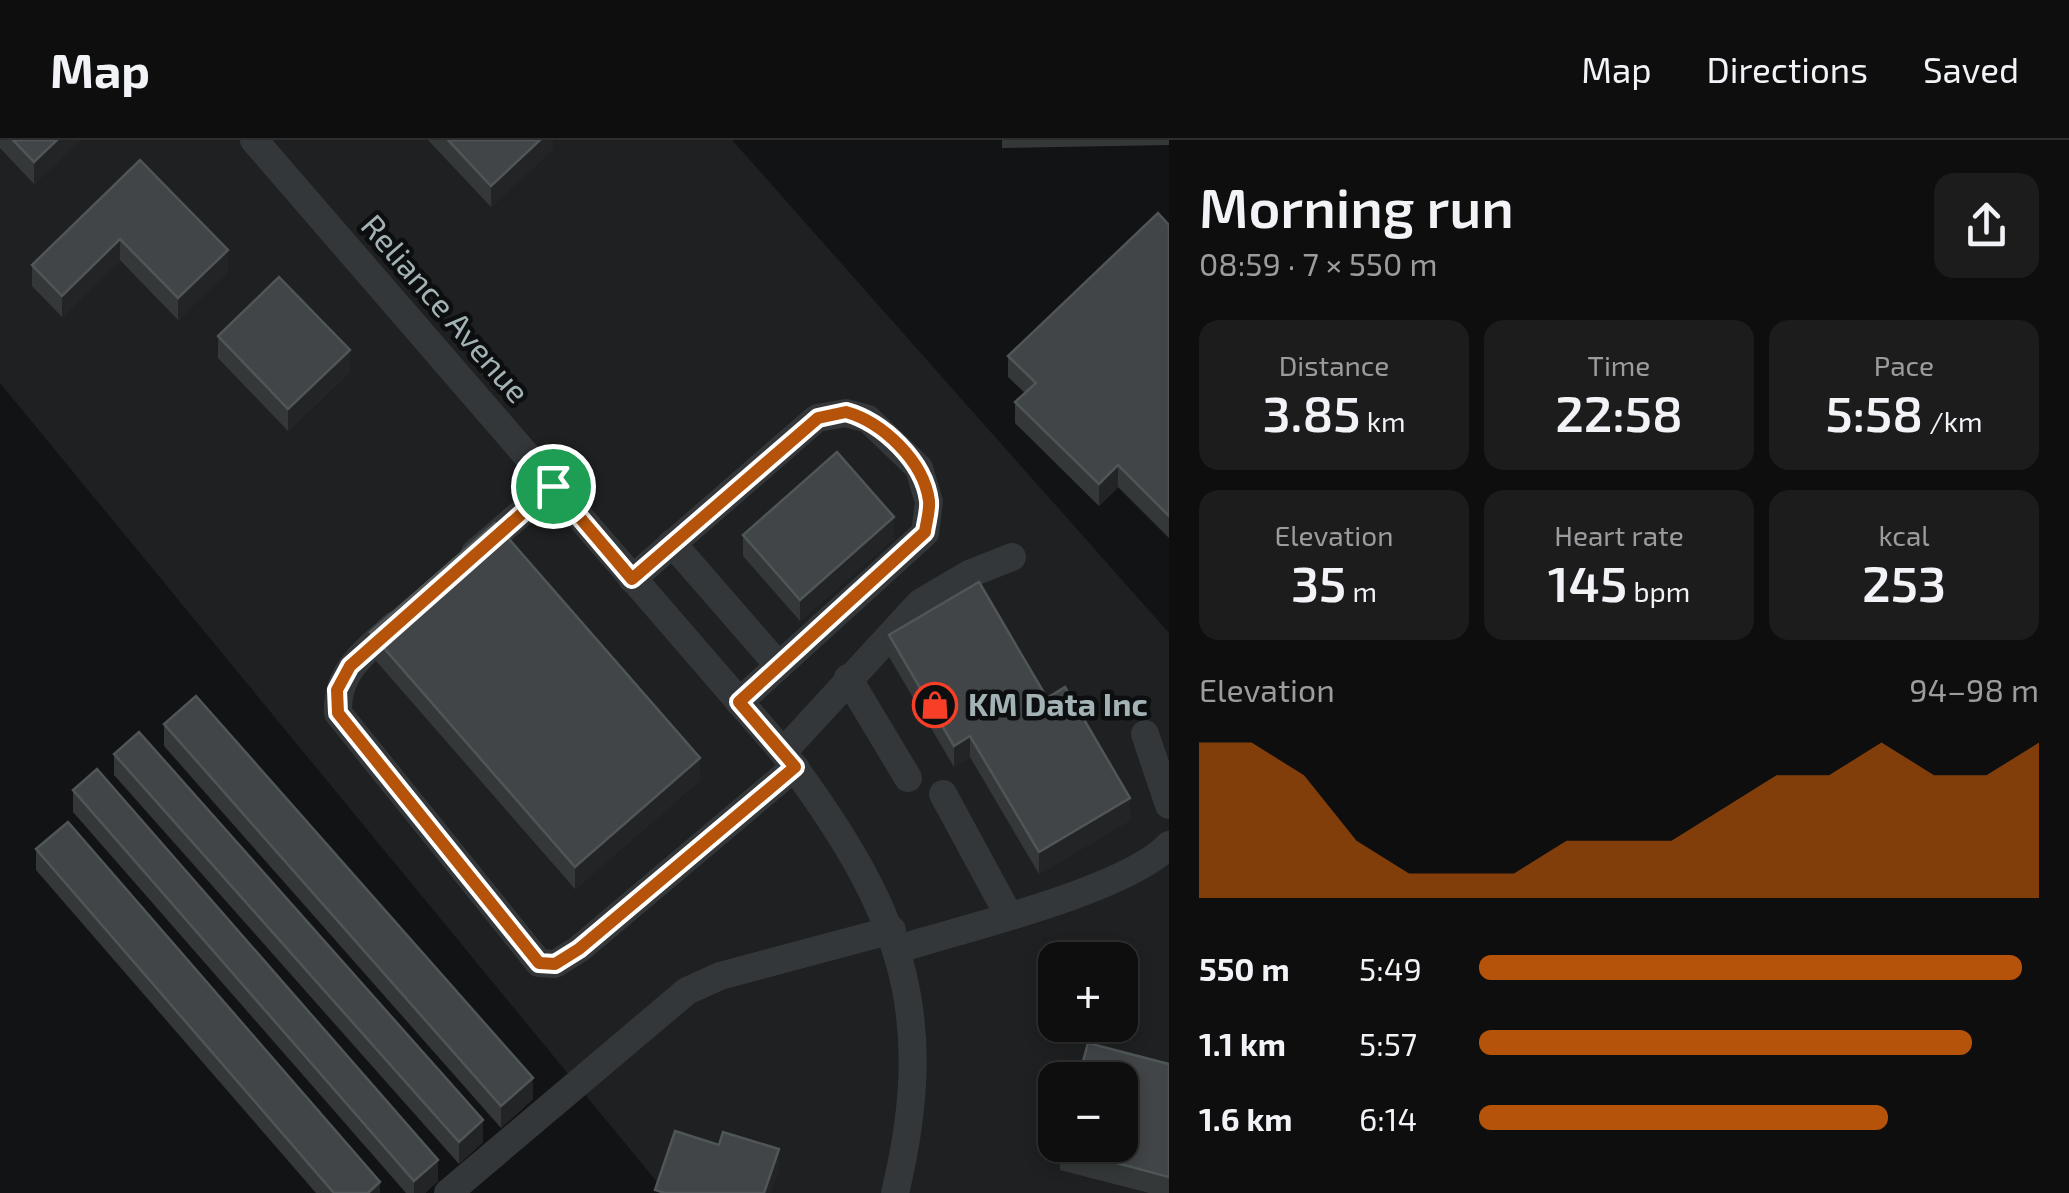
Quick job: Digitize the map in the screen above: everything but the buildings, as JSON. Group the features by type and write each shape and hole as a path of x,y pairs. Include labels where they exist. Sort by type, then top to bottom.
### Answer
{"street":[{"name":"Reliance Avenue","path":"254,140 789,760 841,831 895,939 914,1075 909,1134 895,1193"},
{"path":"632,579 818,418 846,412 868,418 919,468 929,502 925,532 739,702"},
{"path":"448,578 553,486"},
{"path":"672,542 779,666"},
{"path":"420,603 350,666 337,690 338,713 539,963 555,964 579,949 789,760 848,678 920,603 968,574 1012,557"},
{"path":"848,678 908,778"},
{"path":"1145,734 1169,806"},
{"path":"943,794 1008,914"},
{"path":"448,1193 687,991 720,976 1008,914 1112,881 1157,858 1169,845"}],"shaded area":[{"path":"0,140 732,140 1169,633 1169,1193 666,1193 0,383"}],"place":[{"name":"KM Data Inc","path":"935,705"}],"route":[{"path":"846,412 868,418 919,468 929,502 925,532 739,702 795,767 579,949 555,964 539,963 520,944 338,713 337,690 350,666 553,486 632,579 818,418 846,412"}]}
